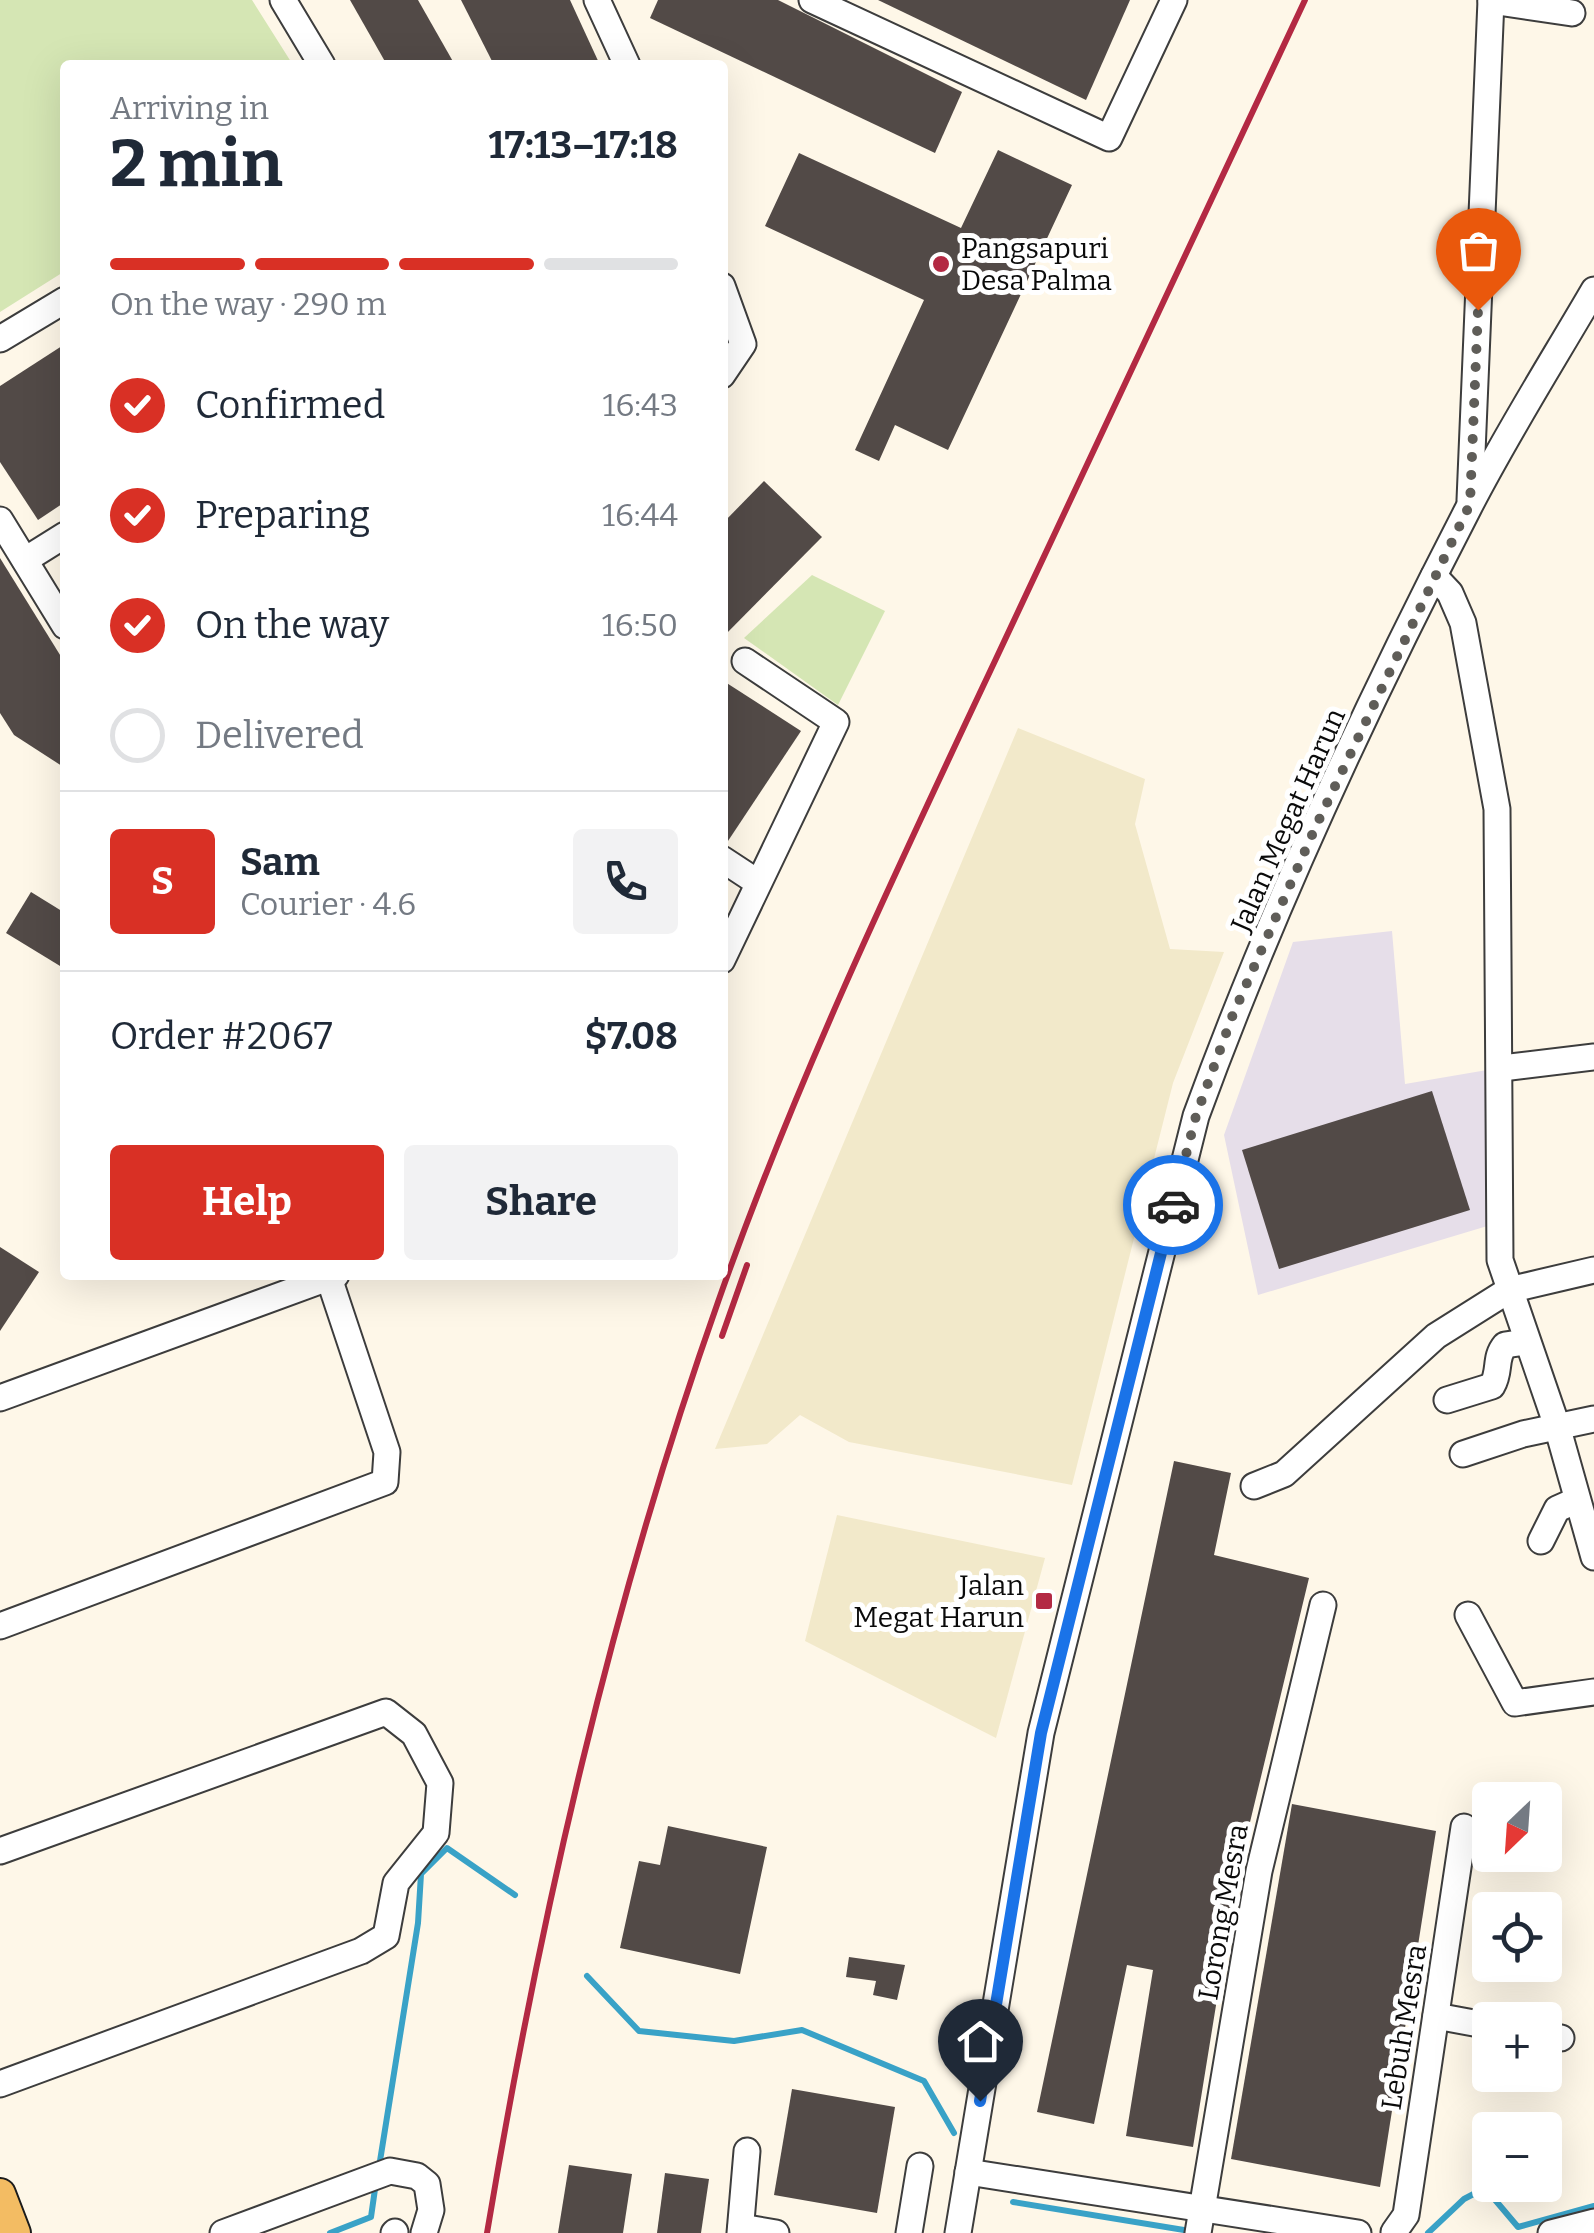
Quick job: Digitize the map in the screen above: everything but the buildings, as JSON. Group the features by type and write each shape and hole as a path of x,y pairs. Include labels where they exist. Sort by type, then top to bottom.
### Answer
{"main road":[{"path":"0,2194 15,2233"}],"street":[{"path":"283,0 319,60"},
{"path":"596,0 625,60"},
{"path":"812,0 1109,138 1174,0"},
{"path":"1470,504 1491,0 1572,13"},
{"name":"Jalan Megat Harun","path":"958,2233 1041,1733 1196,1116 1232,1017 1316,826 1434,576 1470,504 1594,290"},
{"path":"0,339 60,303"},
{"path":"728,303 743,344 728,366"},
{"path":"0,520 60,618"},
{"path":"24,560 60,538"},
{"path":"1434,576 1450,594 1463,623 1497,809 1502,1068 1500,1260 1557,1426 1594,1557"},
{"path":"728,947 836,722 744,661"},
{"path":"728,863 758,882"},
{"path":"1502,1068 1594,1057"},
{"path":"1254,1486 1284,1474 1436,1336 1509,1290 1594,1270"},
{"path":"0,1398 321,1280"},
{"path":"0,1626 385,1482 387,1452 333,1280"},
{"path":"1448,1400 1492,1386 1498,1377 1498,1354 1505,1345 1526,1342"},
{"path":"1463,1454 1594,1419"},
{"path":"1541,1542 1557,1508 1575,1500"},
{"name":"Lorong Mesra","path":"1200,2222 1259,1871 1323,1606"},
{"path":"1468,1615 1515,1703 1594,1692"},
{"path":"0,1851 386,1712 414,1734 440,1784 436,1833 396,1883 386,1936 361,1951 0,2084"},
{"name":"Lebuh Mesra","path":"1393,2232 1406,2215 1464,1827"},
{"path":"1436,2016 1472,2023"},
{"path":"748,2151 741,2230 776,2233"},
{"path":"909,2233 920,2166"},
{"path":"223,2233 390,2170 417,2176 427,2184 432,2210 424,2233"},
{"path":"968,2172 1200,2222 1358,2233"},
{"path":"1551,2233 1594,2222"}],"shaded area":[{"path":"1018,728 1145,779 1135,824 1170,949 1224,952 1173,1083 1072,1485 849,1442 800,1415 767,1444 715,1449"},
{"path":"1392,931 1405,1084 1493,1069 1494,1224 1258,1295 1224,1135 1293,942"},
{"path":"837,1515 1045,1558 996,1738 805,1641"}],"green space":[{"path":"0,0 252,0 290,60 60,60 60,274 0,312"},
{"path":"812,575 885,611 838,705 744,638"}],"waterway":[{"path":"380,2161 418,1923 421,1874 447,1848 515,1895"},
{"path":"587,1976 639,2031 734,2041 802,2030 924,2081 954,2133"},
{"path":"330,2233 371,2217 376,2182"},
{"path":"1428,2233 1464,2199 1485,2188 1518,2227 1594,2206"},
{"path":"1013,2202 1190,2231"}],"railway":[{"path":"728,1275 813,1059 883,900 1305,0"},
{"path":"722,1336 747,1265"},
{"path":"487,2233 530,1997 582,1762 644,1530 726,1280"}],"way so far":[{"path":"1173,1205 1196,1116 1232,1017 1316,826 1470,504 1478,310"}],"place":[{"name":"Pangsapuri Desa Palma","path":"941,264"},
{"name":"Jalan Megat Harun","path":"1044,1601"}],"route":[{"path":"980,2101 1041,1733 1173,1205"}]}
